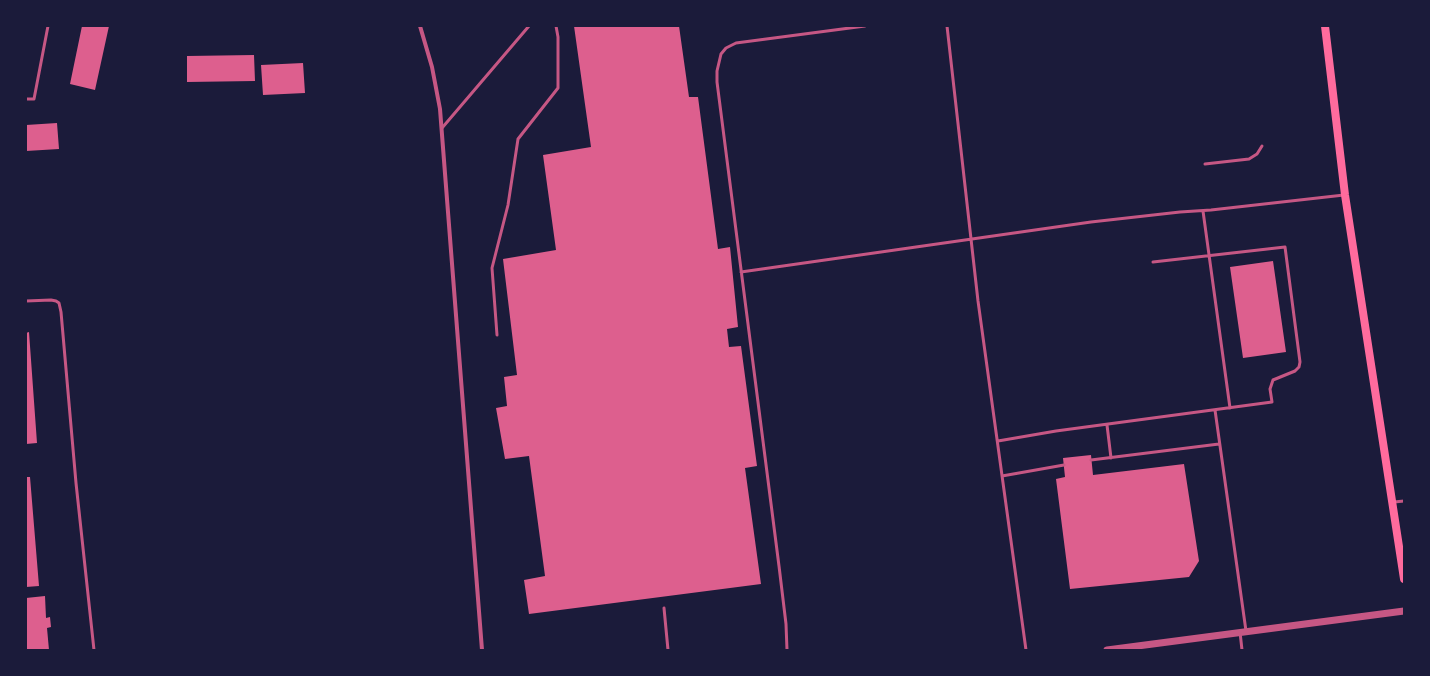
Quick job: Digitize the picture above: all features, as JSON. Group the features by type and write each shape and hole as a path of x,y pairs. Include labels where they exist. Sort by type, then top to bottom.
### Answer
{"main road":[{"path":"1325,26 1346,195 1404,579"}],"street":[{"path":"420,26 432,67 442,128 482,650"},
{"path":"1107,650 1404,611"}],"lane":[{"path":"26,99 34,99 48,26"},
{"path":"442,128 530,26"},
{"path":"497,336 492,268 508,206 518,139 558,88 558,37 556,26"},
{"path":"787,650 786,624 779,566 717,82 717,71 721,54 726,48 736,43 865,26"},
{"path":"947,26 971,239 1026,650"},
{"path":"1205,164 1249,159 1257,154 1262,146"},
{"path":"741,272 1091,222 1346,195"},
{"path":"1203,211 1230,408"},
{"path":"998,441 1272,402 1270,389 1272,380 1292,373 1299,367 1300,362 1285,247 1154,262"},
{"path":"26,301 56,301 59,303 62,312 76,483 94,650"},
{"path":"1215,410 1243,631 1242,650"},
{"path":"1107,425 1111,458"},
{"path":"1091,460 1219,444"},
{"path":"1002,476 1064,464"},
{"path":"1392,502 1404,500"},
{"path":"664,608 668,650"}],"building":[{"path":"82,26 109,26 95,90 70,84"},
{"path":"574,26 679,26 689,97 698,97 718,249 730,247 738,327 727,329 729,347 741,346 757,466 745,468 761,584 529,614 524,580 545,576 529,456 505,459 496,408 507,406 504,377 517,375 503,259 556,250 543,155 591,147"},
{"path":"254,55 255,81 187,82 187,56"},
{"path":"303,63 305,93 263,95 261,65"},
{"path":"57,123 59,149 26,151 26,125"},
{"path":"1273,261 1286,352 1243,358 1230,267"},
{"path":"29,332 37,443 26,444 26,333"},
{"path":"1091,455 1093,475 1184,464 1199,561 1189,577 1070,589 1056,479 1065,477 1063,458"},
{"path":"26,477 30,477 39,586 26,587"},
{"path":"45,596 46,618 50,617 51,627 47,628 49,650 26,650 26,598"}]}
